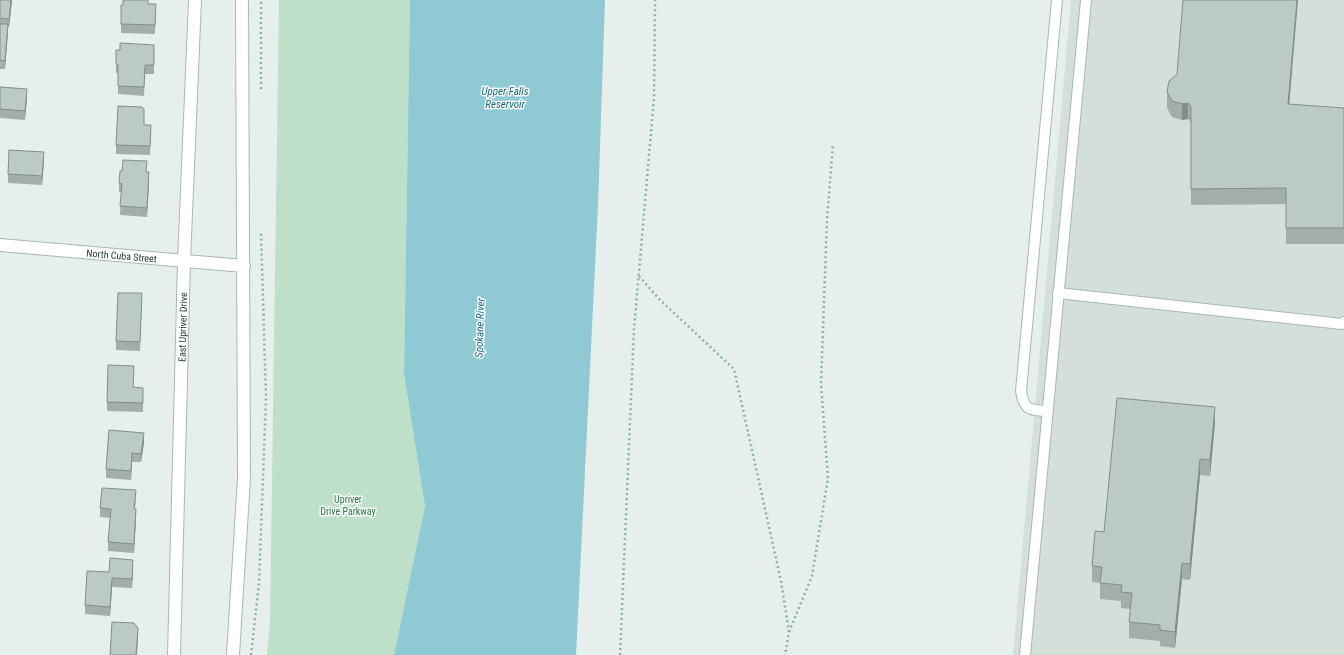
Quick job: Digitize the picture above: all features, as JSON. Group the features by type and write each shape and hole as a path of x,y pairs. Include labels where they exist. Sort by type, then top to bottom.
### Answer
{"street":[{"name":"East Upriver Drive","path":"174,655 184,261 195,0"},
{"path":"233,655 244,478 242,0"},
{"name":"North Cuba Street","path":"0,245 244,266"}],"lane":[{"path":"1047,411 1035,411 1027,408 1022,401 1021,390 1057,0"},
{"path":"1025,655 1086,0"},
{"path":"1058,293 1342,324 1344,322"}],"path":[{"path":"620,655 634,329 654,98 655,0"},
{"path":"785,655 789,632 812,576 828,478 821,384 827,219 833,144"},
{"path":"639,276 660,300 734,369 781,581 789,632"}],"shaded area":[{"path":"1071,0 1344,0 1344,655 1013,655"}],"green space":[{"name":"Upriver Drive Parkway","path":"279,0 410,0 404,374 425,506 394,655 267,655 270,620"}],"water":[{"name":"Upper Falls Reservoir","path":"410,0 605,0 598,205 576,655 394,655 425,506 404,374"}],"building":[{"path":"0,0 11,0 9,19 0,18"},
{"path":"123,0 148,0 148,4 156,4 155,25 121,24 121,5 123,5"},
{"path":"1183,0 1297,0 1288,104 1344,108 1344,228 1286,228 1286,188 1191,189 1191,106 1188,103 1182,104 1172,101 1167,92 1169,81 1177,74"},
{"path":"0,24 8,24 5,61 0,60"},
{"path":"120,43 154,45 154,65 145,65 144,87 118,86 116,50 120,50"},
{"path":"0,87 27,89 25,111 0,109"},
{"path":"118,106 142,107 144,109 144,125 151,125 150,146 116,145"},
{"path":"9,150 44,152 42,176 8,174"},
{"path":"123,160 147,161 146,172 149,172 147,208 120,206 122,184 119,183"},
{"path":"118,293 142,293 140,342 116,341"},
{"path":"108,365 134,366 133,387 143,388 143,403 107,402"},
{"path":"1117,398 1215,407 1210,460 1200,459 1190,564 1182,563 1175,632 1160,630 1160,625 1129,622 1132,593 1121,592 1122,585 1100,583 1102,567 1092,566 1095,531 1104,532"},
{"path":"109,430 144,433 141,454 132,453 131,471 106,469"},
{"path":"102,488 136,490 134,509 136,509 134,544 108,542 111,509 100,508"},
{"path":"110,558 133,560 132,579 112,578 110,607 85,605 87,571 109,572"},
{"path":"112,622 134,623 138,628 136,655 110,655"}],"water label":[{"name":"Spokane River","path":"480,328"}]}
